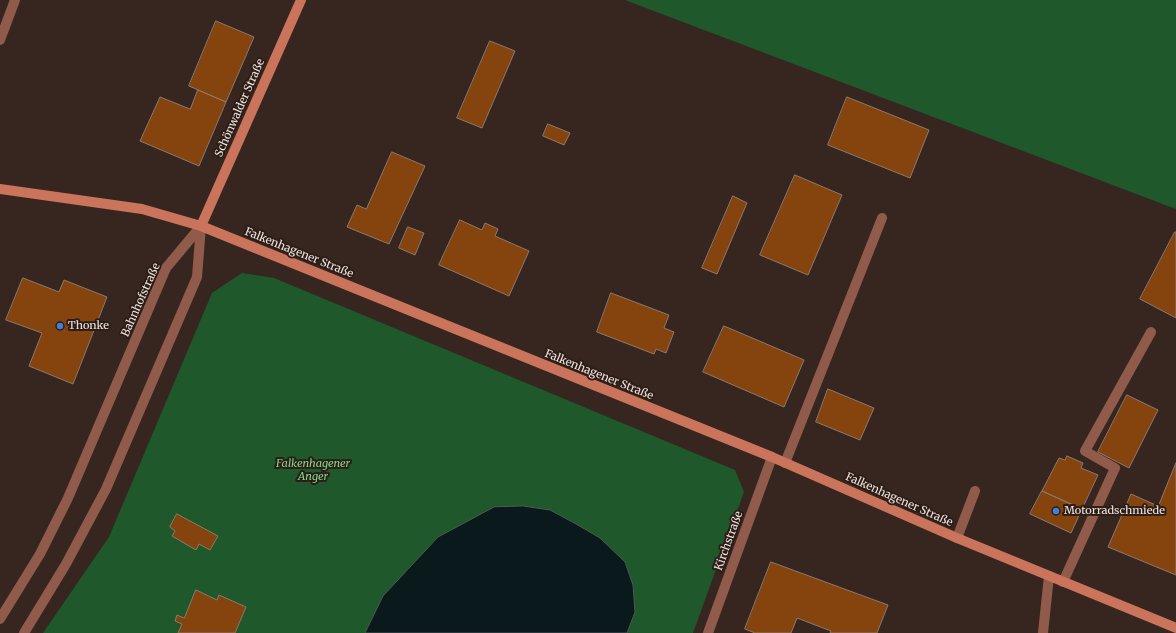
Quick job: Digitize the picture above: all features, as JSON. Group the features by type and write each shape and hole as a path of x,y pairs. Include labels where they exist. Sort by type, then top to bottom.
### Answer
{"main road":[{"name":"Schönwalder Straße","path":"202,226 301,0"},
{"name":"Falkenhagener Straße","path":"0,189 142,209 202,226 772,457 957,538 1176,628"}],"street":[{"path":"0,40 14,0"},
{"path":"785,463 882,218"},
{"path":"24,633 66,564 106,489 197,277 202,226"},
{"name":"Bahnhofstraße","path":"0,619 40,554 68,498 166,268 202,226"},
{"path":"1063,582 1114,468 1085,451 1152,332"},
{"name":"Kirchstraße","path":"708,633 772,457"},
{"path":"957,538 975,491"},
{"path":"1043,633 1049,576"}],"green space":[{"path":"625,0 1176,0 1176,209"},
{"name":"Falkenhagener Anger","path":"242,273 274,278 735,470 744,492 693,633 43,633 109,537 212,293"}],"shaded area":[{"path":"523,506 550,510 576,524 600,538 625,562 633,585 635,612 627,633 365,633 383,596 438,537 494,507"}],"building":[{"path":"216,21 254,37 226,102 189,86"},
{"path":"490,41 515,51 482,128 457,118"},
{"path":"198,90 226,102 199,166 140,141 160,97 190,109"},
{"path":"847,97 929,130 910,178 828,145"},
{"path":"548,124 570,133 564,145 543,136"},
{"path":"392,152 425,166 389,244 347,227 357,205 366,209"},
{"path":"795,175 842,195 808,275 760,255"},
{"path":"733,196 747,203 717,274 702,268"},
{"path":"460,220 482,230 485,223 498,229 495,236 529,251 509,296 439,265"},
{"path":"408,227 424,233 415,255 399,248"},
{"path":"1176,232 1176,318 1140,299"},
{"name":"Thonke","path":"23,278 59,292 64,280 107,297 73,384 29,366 42,333 6,320"},
{"path":"611,293 669,315 664,328 674,332 666,353 656,349 654,354 597,332"},
{"path":"724,326 804,360 784,407 703,372"},
{"path":"828,389 874,408 860,440 816,422"},
{"path":"1127,395 1158,410 1129,468 1098,452"},
{"path":"1067,456 1083,463 1081,468 1098,475 1082,509 1042,491 1059,458 1065,460"},
{"path":"1176,463 1176,575 1108,547 1131,494 1158,506"},
{"name":"Motorradschmiede","path":"1042,491 1082,509 1071,533 1030,514"},
{"path":"177,514 218,536 210,550 199,544 196,550 172,536 175,531 170,527"},
{"path":"771,562 888,605 877,633 830,633 831,631 797,618 791,633 755,633 745,629"},
{"path":"196,590 217,600 219,595 246,607 235,633 178,633 182,624 175,621 177,615 184,618"}],"place":[{"name":"Thonke","path":"60,326"},
{"name":"Motorradschmiede","path":"1056,511"}]}
